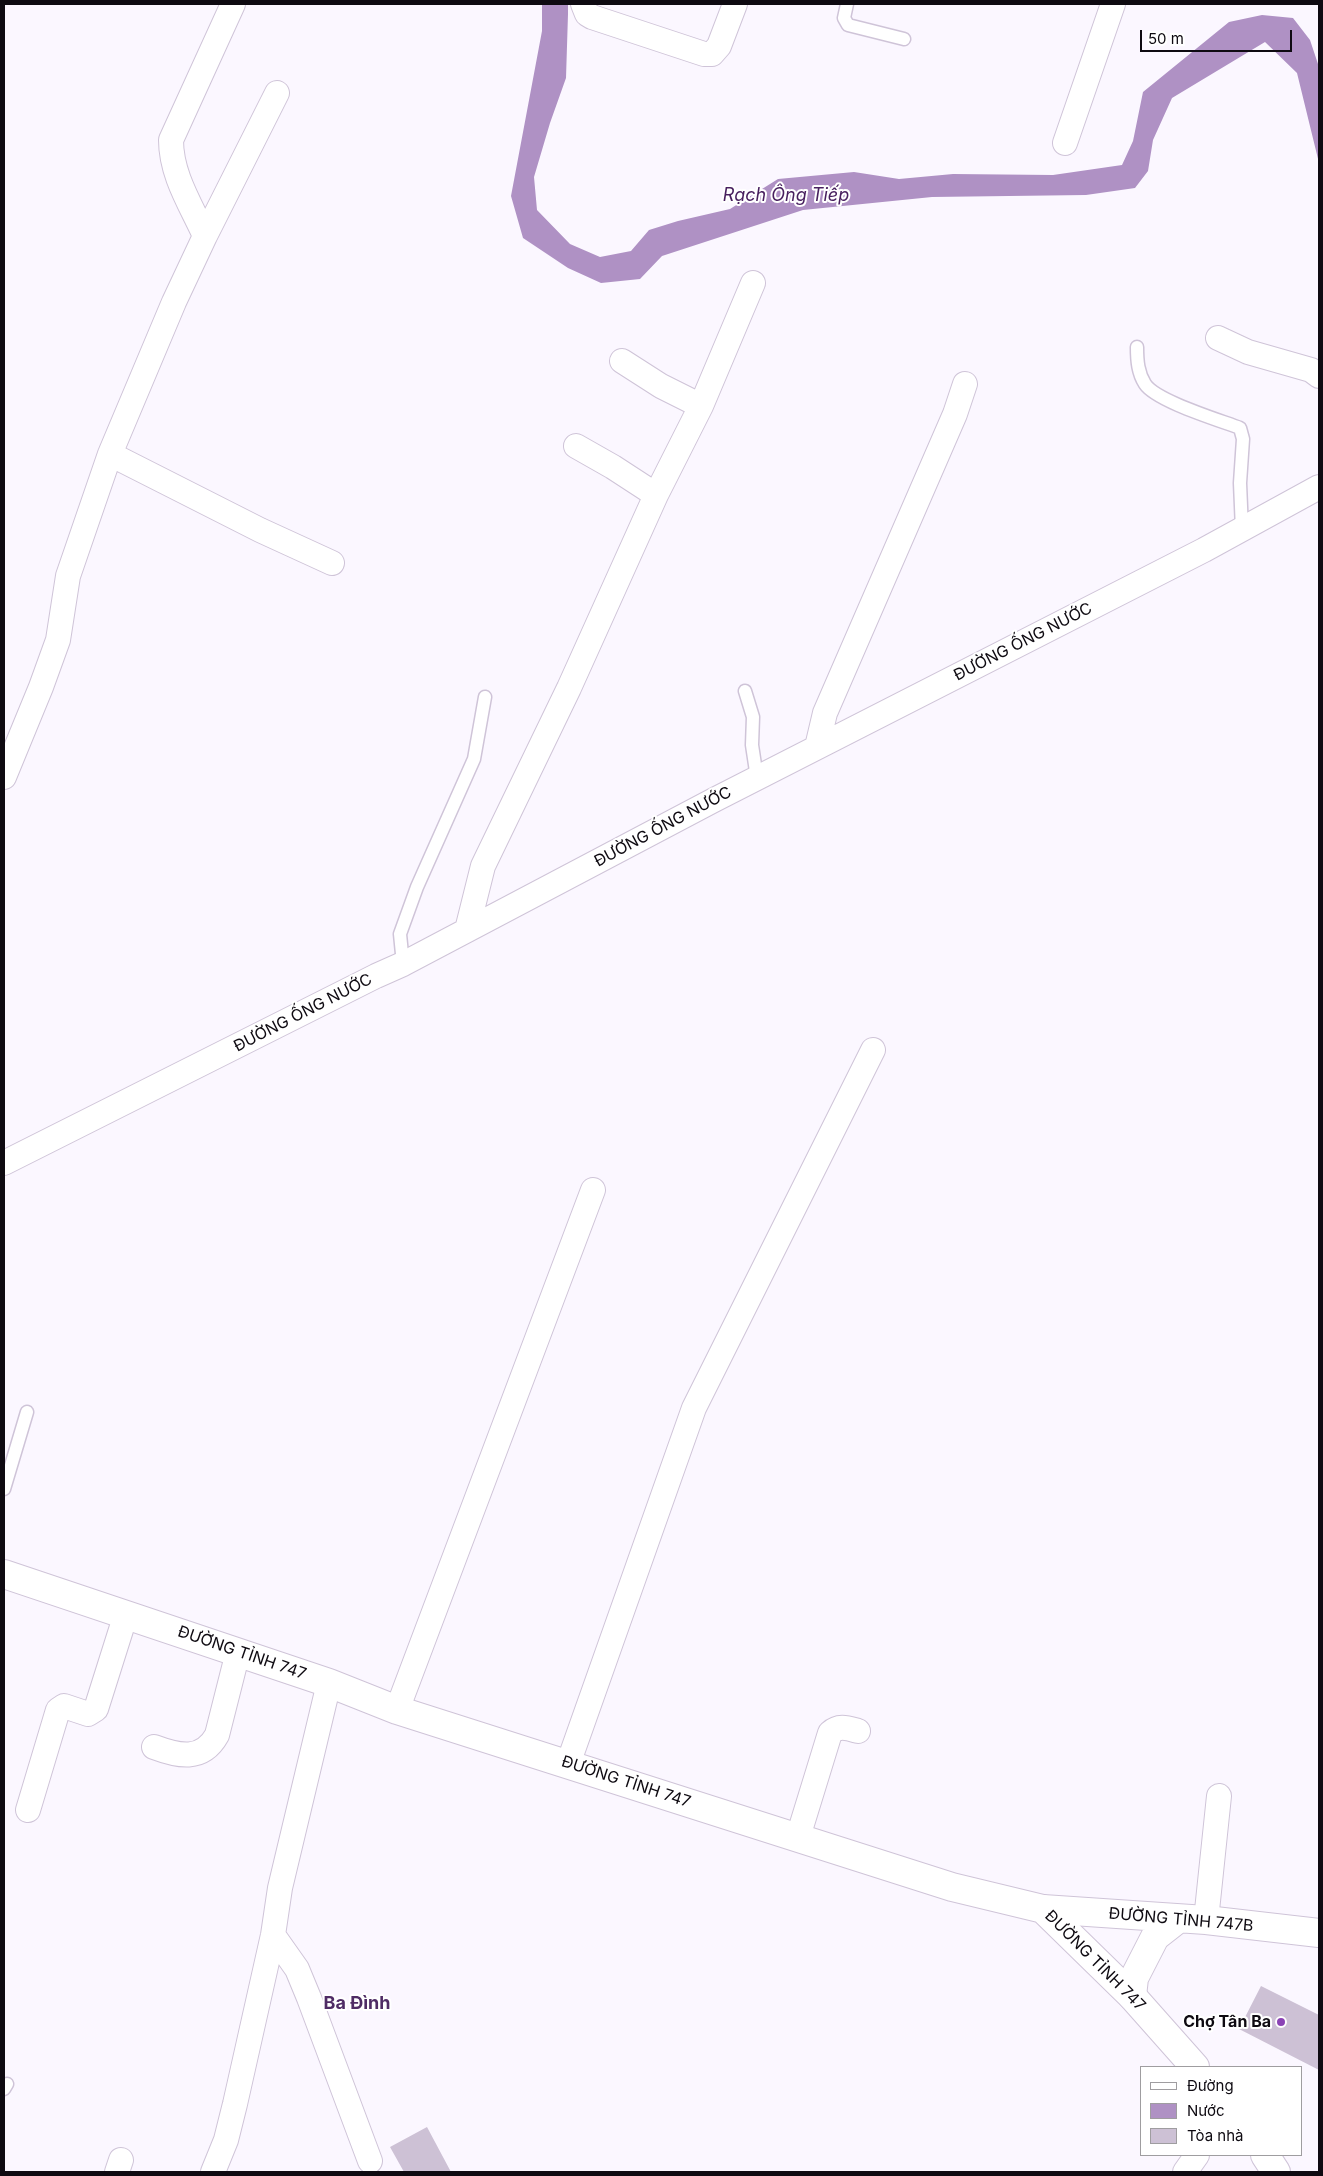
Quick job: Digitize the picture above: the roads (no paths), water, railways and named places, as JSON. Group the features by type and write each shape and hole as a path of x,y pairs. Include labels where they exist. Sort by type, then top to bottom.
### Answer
{"main road":[{"name":"ĐƯỜNG TỈNH 747","path":"4,1574 330,1683 397,1710 798,1836 952,1887 1043,1908 1132,1996 1194,2066"},
{"name":"ĐƯỜNG TỈNH 747B","path":"1043,1908 1206,1920 1319,1933"},
{"path":"1132,1996 1134,1978 1155,1937 1178,1919"},
{"path":"1266,2156 1276,2172"}],"street":[{"path":"206,236 177,176 171,157 172,140 232,4"},
{"path":"583,4 587,14 592,17 704,54 712,54 720,46 735,4"},
{"path":"1065,144 1113,4"},
{"path":"4,777 42,687 58,640 68,576 110,454 174,302 277,93"},
{"path":"467,930 483,866 569,688 656,495 701,406 753,283"},
{"path":"1218,338 1248,352 1311,370 1319,376"},
{"path":"622,361 661,386 701,406"},
{"path":"817,747 825,713 954,414 965,384"},
{"path":"576,446 614,467 656,495"},
{"path":"110,454 260,530 332,563"},
{"name":"ĐƯỜNG ỐNG NƯỚC","path":"4,1163 403,964 756,778 1242,530 1319,487"},
{"path":"568,1764 694,1408 873,1050"},
{"path":"397,1710 593,1190"},
{"path":"28,1810 58,1710 64,1706 88,1714 96,1708 126,1614"},
{"path":"154,1747 176,1755 192,1754 212,1744 217,1735 238,1652"},
{"path":"213,2172 226,2140 233,2113 273,1934 280,1888 330,1683"},
{"path":"798,1836 830,1733 836,1728 846,1727 858,1731"},
{"path":"1206,1920 1219,1796"},
{"path":"273,1934 296,1969 309,1998 370,2161"},
{"path":"1185,2172 1195,2156"}],"lane":[{"path":"847,4 844,18 848,25 904,39"},
{"path":"1137,347 1138,370 1146,386 1158,396 1240,428 1243,439 1240,483 1242,530"},
{"path":"745,691 753,717 752,745 756,778"},
{"path":"403,964 400,934 417,887 474,759 485,698"},
{"path":"4,1490 28,1412"}],"water":[{"name":"Rạch Ông Tiếp","path":"542,4 568,4 568,14 566,78 534,177 537,210 570,244 600,257 631,251 649,230 730,209 778,179 854,172 899,179 953,174 1053,175 1122,165 1133,141 1143,92 1229,22 1262,15 1293,18 1310,40 1319,67 1319,163 1297,73 1265,42 1172,98 1153,140 1148,171 1135,188 1086,195 932,197 803,210 662,256 640,279 601,283 568,268 523,238 511,196 542,31"}],"place":[{"name":"Chợ Tân Ba","path":"1281,2022"}],"district":[{"name":"Ba Đình","path":"357,2004"}]}
